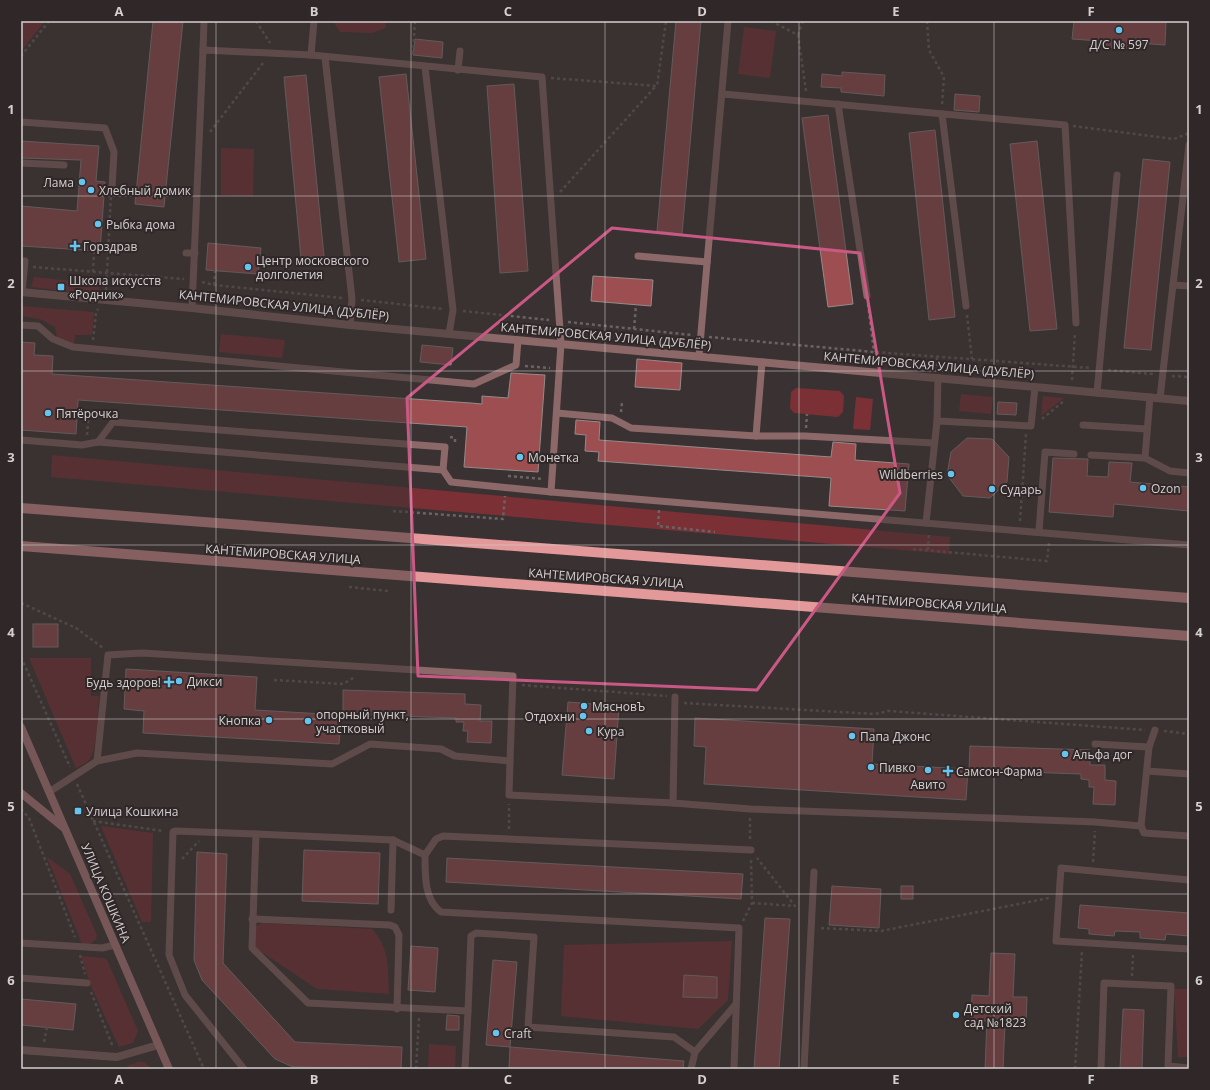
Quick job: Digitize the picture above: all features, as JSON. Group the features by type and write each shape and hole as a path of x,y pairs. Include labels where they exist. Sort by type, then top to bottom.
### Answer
{"main road":[{"name":"КАНТЕМИРОВСКАЯ УЛИЦА","path":"21,508 1189,598"},
{"name":"КАНТЕМИРОВСКАЯ УЛИЦА","path":"21,546 1189,636"},
{"name":"УЛИЦА КОШКИНА","path":"21,727 169,1069"},
{"path":"21,793 66,829"}],"street":[{"name":"КАНТЕМИРОВСКАЯ УЛИЦА (ДУБЛЁР)","path":"22,292 350,325 1189,401"},
{"path":"21,1050 117,1057 158,1044"}],"lane":[{"path":"192,308 204,21"},
{"path":"311,55 314,21"},
{"path":"699,356 723,94 728,21"},
{"path":"203,50 311,55 412,66 542,77 561,344 551,492"},
{"path":"458,70 460,50"},
{"path":"326,57 352,299 350,325"},
{"path":"425,67 453,310 449,334"},
{"path":"723,94 1065,125 1076,322"},
{"path":"838,104 867,296"},
{"path":"942,114 966,306"},
{"path":"21,122 105,128 114,152 112,187"},
{"path":"1160,398 1189,145"},
{"path":"21,163 64,165"},
{"path":"1097,392 1117,175"},
{"path":"186,253 195,253"},
{"path":"638,256 707,262"},
{"path":"22,292 23,264"},
{"path":"1173,285 1189,286"},
{"path":"21,325 38,326 53,339 73,347 474,384 516,365 518,340"},
{"path":"756,436 762,362"},
{"path":"928,523 937,421 938,378"},
{"path":"937,421 1029,424 1035,387"},
{"path":"1145,458 1150,397"},
{"path":"556,412 612,418 631,428 756,436 805,436 934,443"},
{"path":"98,442 113,422 445,447 443,470 451,482 551,492 1039,531 1189,545"},
{"path":"1082,425 1147,429"},
{"path":"21,440 82,445 98,442 443,470"},
{"path":"1039,531 1045,452 1074,454"},
{"path":"1092,455 1145,458 1170,471 1189,473"},
{"path":"97,761 108,655 142,653 171,654 513,676 509,796 673,803 750,809 1095,822 1141,826"},
{"path":"673,803 675,700"},
{"path":"1155,730 1149,747 1141,826 1144,833 1189,836"},
{"path":"49,792 97,761 137,753 332,764 370,744 441,749 455,756 510,761"},
{"path":"1095,744 1149,747"},
{"path":"1147,771 1189,774"},
{"path":"244,1069 185,995 169,955 173,832 393,840 425,855"},
{"path":"256,834 252,919 253,951 308,1003 468,1012"},
{"path":"734,1069 739,928 441,912 434,907 430,900 425,872 425,855 436,839 443,836 751,850"},
{"path":"391,910 393,840"},
{"path":"1189,880 1061,868 1056,941 1189,949"},
{"path":"804,1069 810,927 814,872"},
{"path":"252,919 390,925 395,927 399,935 397,1009"},
{"path":"465,1069 471,936 476,933 534,938 528,1028 674,1037 695,1052"},
{"path":"21,943 102,948 115,945"},
{"path":"21,978 87,983"},
{"path":"1101,1069 1104,983 1171,986 1168,1066 1189,1068"},
{"path":"691,1069 695,1052 736,1004"}],"path":[{"path":"21,56 49,21"},
{"path":"199,145 274,53 256,21"},
{"path":"412,66 415,21"},
{"path":"551,202 657,86 666,21"},
{"path":"771,21 798,35"},
{"path":"803,21 798,35 807,102"},
{"path":"927,21 929,50 944,77 942,114"},
{"path":"542,77 657,86"},
{"path":"1065,125 1174,140 1189,133"},
{"path":"92,349 96,314 107,289 112,187"},
{"path":"93,272 94,251"},
{"path":"23,264 93,272 194,280 214,285 702,336 874,352 1099,369 1189,378"},
{"path":"214,285 215,270"},
{"path":"867,296 874,352"},
{"path":"634,329 636,305"},
{"path":"966,306 972,360"},
{"path":"1073,367 1076,322"},
{"path":"1020,524 1029,424 1039,421 1071,395"},
{"path":"393,511 503,519 505,487"},
{"path":"660,501 658,526 715,532"},
{"path":"928,523 928,550"},
{"path":"913,549 1047,562 1050,532"},
{"path":"349,587 388,591"},
{"path":"21,603 76,628 102,647 108,655"},
{"path":"21,657 204,1069"},
{"path":"274,680 343,684 370,667"},
{"path":"512,685 675,700 875,714 888,711 1155,730 1189,734"},
{"path":"508,839 509,796"},
{"path":"739,928 752,903 750,809"},
{"path":"93,821 173,832"},
{"path":"1093,870 1095,822"},
{"path":"172,869 199,841 206,842"},
{"path":"751,850 795,906 752,903"},
{"path":"810,927 881,931 1059,896"},
{"path":"1075,1069 1082,943"},
{"path":"1132,984 1133,946"},
{"path":"416,1069 419,1010"},
{"path":"42,1051 46,1027"}],"highlighted area":[{"path":"612,228 860,253 900,493 757,690 418,676 407,398"}],"shaded area":[{"path":"23,21 45,21 21,51 21,24"},
{"path":"333,21 385,21 386,28 372,33 340,32"},
{"path":"744,27 776,31 770,78 738,74"},
{"path":"221,148 254,149 253,196 221,195"},
{"path":"34,277 100,284 99,295 31,287"},
{"path":"21,306 94,312 92,335 75,335 74,345 57,338 55,327 40,319 21,316"},
{"path":"221,334 285,340 282,358 219,352"},
{"path":"796,388 840,391 844,396 843,412 838,417 794,413 790,408 791,392"},
{"path":"961,394 993,397 991,414 959,411"},
{"path":"1043,396 1064,398 1041,416"},
{"path":"856,397 873,399 870,430 853,429"},
{"path":"52,455 950,537 949,554 51,477"},
{"path":"29,658 91,658 91,696 99,696 96,737 90,759 76,768"},
{"path":"101,826 153,833 151,922 142,922"},
{"path":"47,857 70,874 97,935 96,939 89,945 82,944"},
{"path":"262,923 372,929 378,936 385,951 388,968 389,994 317,989 253,946 255,927"},
{"path":"732,941 728,1000 698,1029 561,1016 564,945"},
{"path":"81,956 104,958 107,960 138,1031 133,1043 119,1047 91,986"},
{"path":"1174,989 1189,989 1189,1057 1178,1057"},
{"path":"429,1044 456,1046 455,1069 428,1069"},
{"path":"138,1062 144,1062 152,1069 128,1069 127,1066"}],"building":[{"path":"153,21 183,21 164,207 135,204"},
{"path":"676,21 701,21 682,234 657,231"},
{"name":"Д/C № 597","path":"1074,21 1166,21 1165,45 1137,43 1137,49 1100,47 1100,41 1072,39"},
{"path":"415,39 443,42 442,58 413,55"},
{"path":"842,72 885,75 884,96 841,92 841,88 821,87 822,74 842,76"},
{"path":"406,74 426,259 399,262 379,77"},
{"path":"306,75 324,256 301,258 284,77"},
{"path":"514,84 528,271 500,273 487,86"},
{"path":"955,94 980,96 979,112 954,110"},
{"path":"828,115 853,304 828,307 802,118"},
{"path":"935,130 955,317 929,320 909,133"},
{"path":"21,141 99,146 96,181 105,182 100,251 21,246 21,206 77,211 81,160 21,158"},
{"path":"1037,141 1057,329 1030,331 1010,144"},
{"path":"1143,159 1170,162 1151,350 1124,348"},
{"path":"208,243 261,248 258,274 206,270"},
{"path":"593,276 653,280 651,306 591,301"},
{"path":"21,342 35,343 34,355 53,356 52,374 482,404 482,396 508,398 511,373 545,375 538,472 464,467 467,427 78,400 76,434 21,430"},
{"path":"422,345 453,348 451,365 420,362"},
{"path":"637,359 682,363 680,390 635,387"},
{"path":"998,402 1017,403 1016,415 997,414"},
{"path":"576,420 600,422 599,440 831,457 833,442 856,444 855,460 909,464 905,511 829,506 831,478 598,461 599,452 585,451 586,435 575,434"},
{"path":"967,438 992,439 1009,457 1007,482 990,498 963,496 947,475 951,452"},
{"path":"1053,458 1088,459 1087,476 1108,477 1109,462 1132,463 1130,482 1189,487 1189,511 1114,504 1113,517 1049,512"},
{"path":"33,624 58,624 58,647 33,647"},
{"path":"126,669 257,677 255,710 341,715 339,744 143,733 144,711 124,709"},
{"path":"343,690 465,694 465,704 481,705 480,721 492,721 491,743 467,742 468,731 463,731 464,722 456,722 456,718 343,714"},
{"path":"568,702 619,706 614,779 562,775"},
{"path":"695,718 874,729 872,764 968,769 966,800 704,784 706,747 694,746"},
{"path":"970,746 1090,750 1090,765 1105,765 1105,780 1116,781 1115,805 1093,804 1094,787 1089,787 1089,780 1081,779 1081,774 969,770"},
{"path":"304,850 380,853 378,904 302,901"},
{"path":"197,852 227,854 223,963 295,1042 402,1047 401,1069 293,1067 275,1059 202,980 194,960"},
{"path":"447,858 743,874 741,899 446,882"},
{"path":"832,886 881,889 879,928 829,925"},
{"path":"901,886 913,886 913,899 901,899"},
{"path":"1080,905 1189,913 1189,936 1166,934 1165,940 1140,938 1140,932 1115,931 1114,936 1089,934 1089,929 1078,928"},
{"path":"765,918 790,919 779,1069 754,1069"},
{"path":"411,946 438,948 435,992 408,990"},
{"path":"991,953 1015,954 1013,997 1027,997 1026,1023 1005,1023 1003,1069 985,1069 987,1021 971,1021 972,995 989,996"},
{"path":"493,960 517,962 510,1047 486,1045"},
{"path":"684,975 717,977 717,998 683,997"},
{"path":"21,999 76,1004 73,1030 21,1025"},
{"path":"1123,1009 1144,1010 1142,1069 1120,1069"},
{"path":"447,1015 459,1016 459,1030 446,1030"},
{"path":"510,1047 684,1061 683,1069 509,1069"}],"place":[{"name":"Д/C № 597","path":"1119,30"},
{"name":"Лама","path":"82,182"},
{"name":"Хлебный домик","path":"91,190"},
{"name":"Рыбка дома","path":"98,224"},
{"name":"Горздрав","path":"75,246"},
{"name":"Центр московского долголетия","path":"248,267"},
{"name":"Школа искусств «Родник»","path":"61,287"},
{"name":"Пятёрочка","path":"48,413"},
{"name":"Монетка","path":"520,457"},
{"name":"Wildberries","path":"951,474"},
{"name":"Ozon","path":"1143,488"},
{"name":"Сударь","path":"992,489"},
{"name":"Дикси","path":"179,681"},
{"name":"Будь здоров!","path":"169,682"},
{"name":"МясновЪ","path":"584,706"},
{"name":"Отдохни","path":"583,716"},
{"name":"Кнопка","path":"269,720"},
{"name":"опорный пункт, участковый","path":"308,721"},
{"name":"Кура","path":"589,731"},
{"name":"Папа Джонс","path":"852,736"},
{"name":"Альфа дог","path":"1065,754"},
{"name":"Пивко","path":"871,767"},
{"name":"Авито","path":"928,770"},
{"name":"Самсон-Фарма","path":"948,771"},
{"name":"Улица Кошкина","path":"78,811"},
{"name":"Детский сад №1823","path":"956,1015"},
{"name":"Craft","path":"496,1033"}]}
